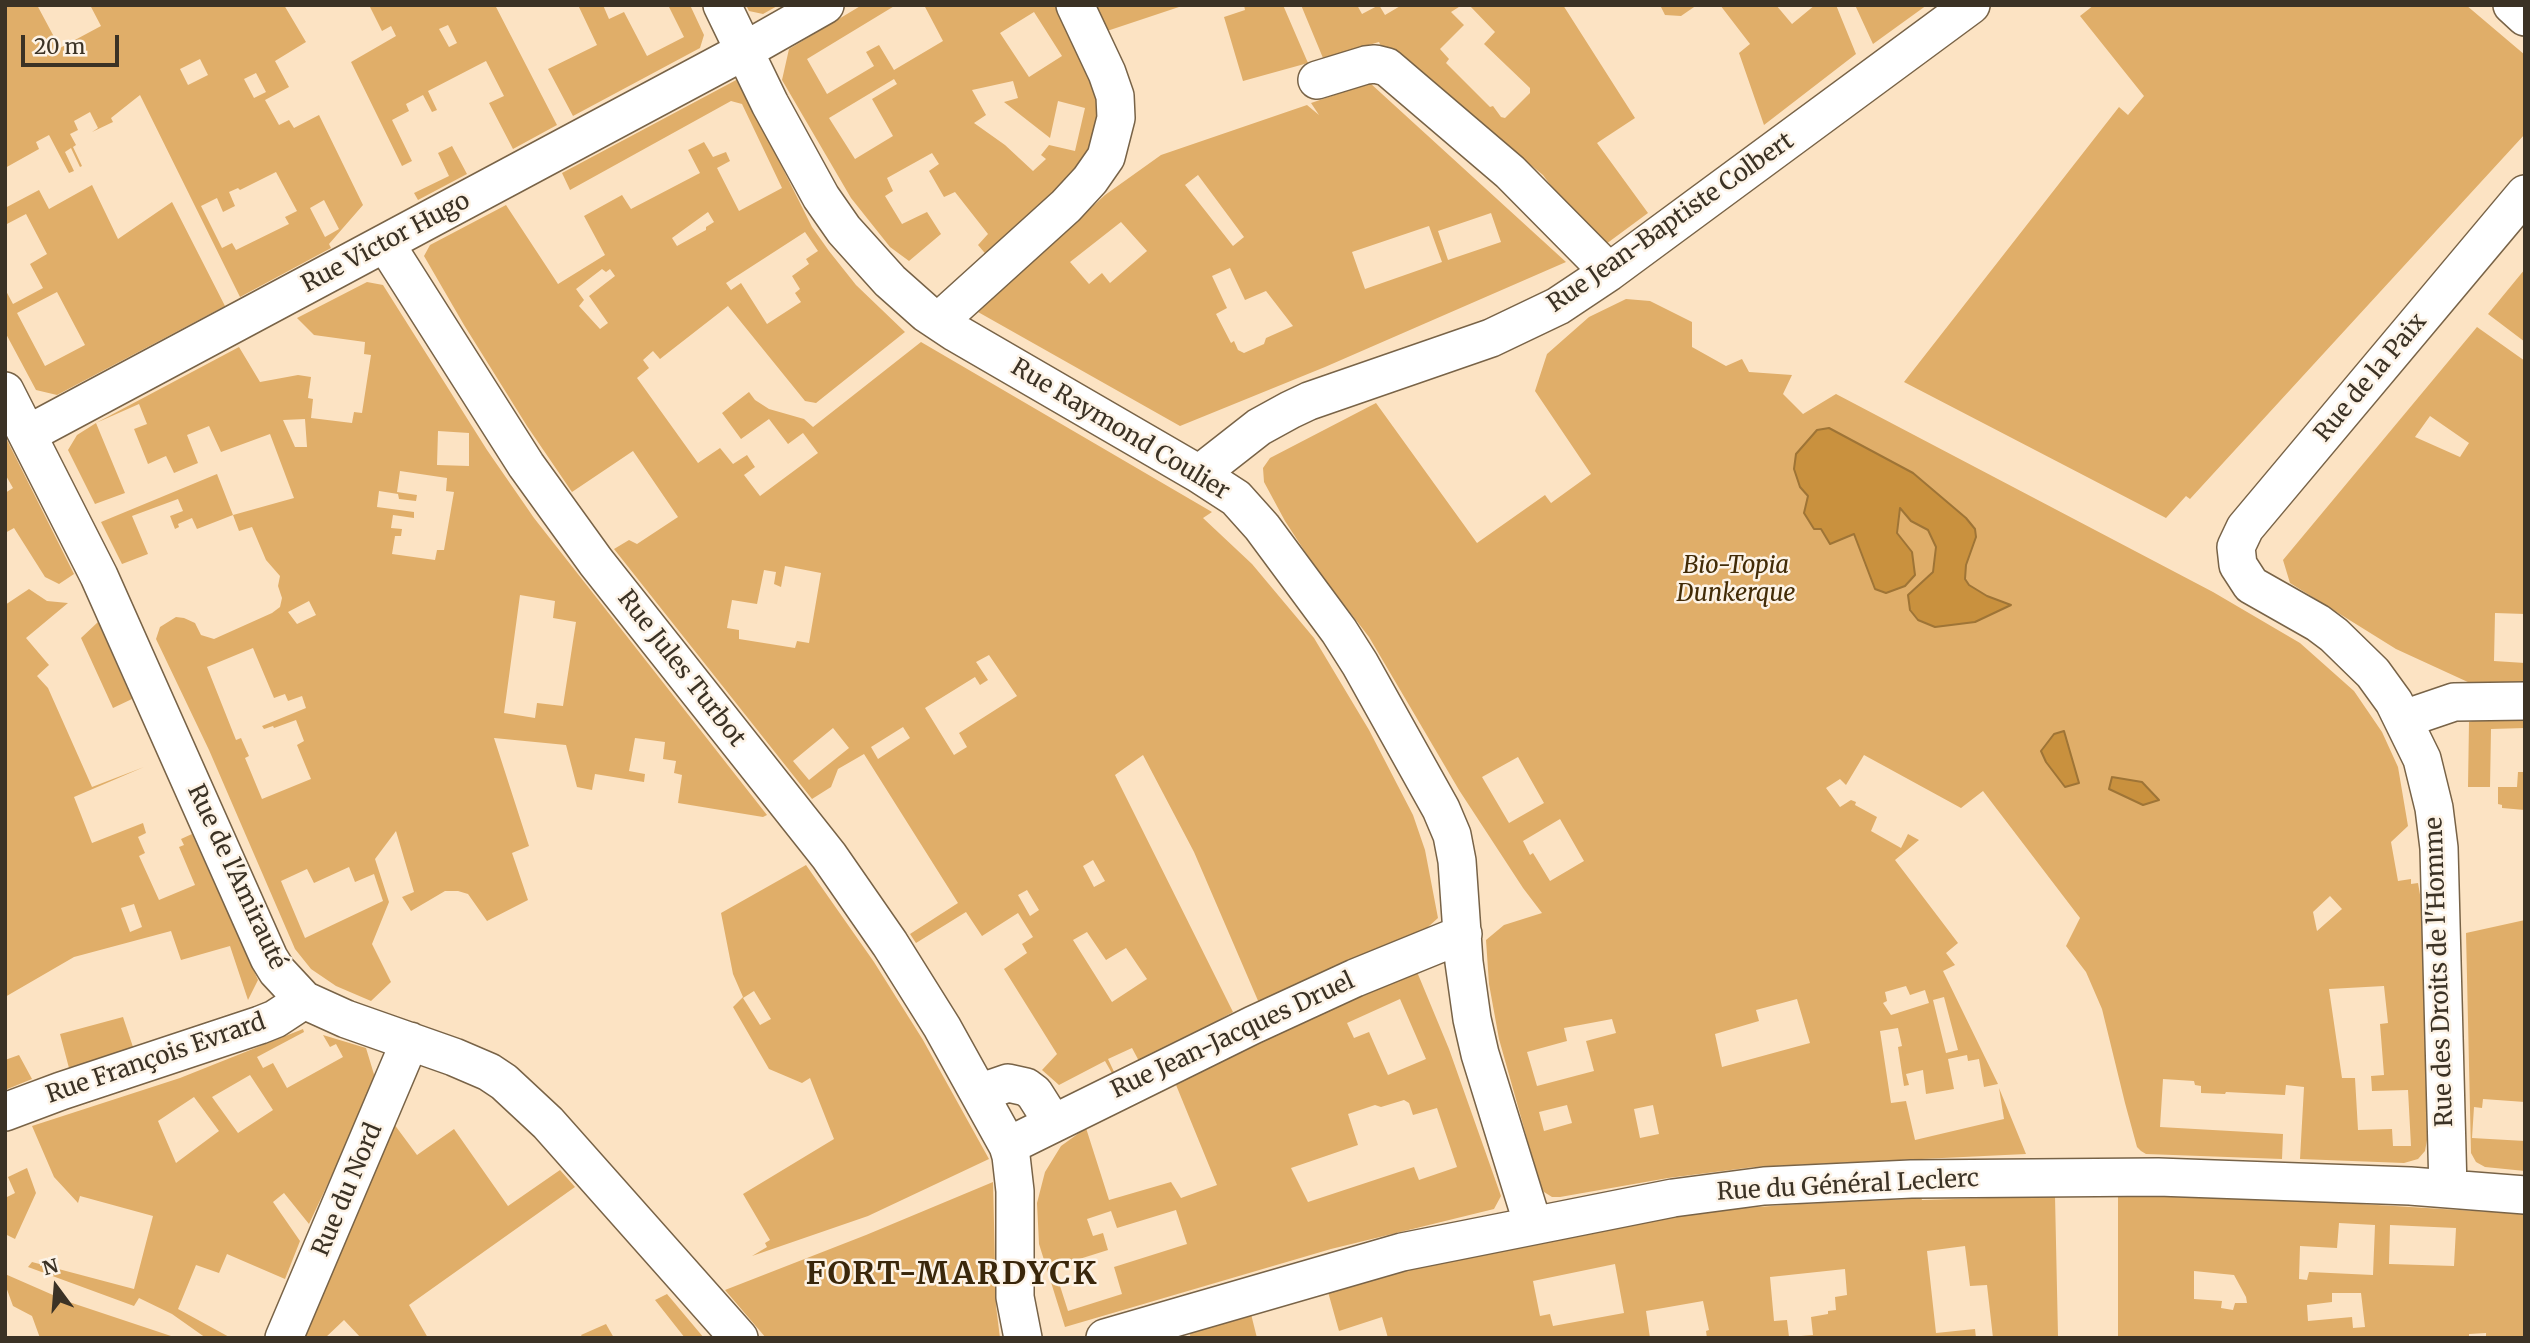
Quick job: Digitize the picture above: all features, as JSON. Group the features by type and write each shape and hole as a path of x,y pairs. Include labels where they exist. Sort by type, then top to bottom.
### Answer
{"street":[{"name":"Rue Raymond Coulier","path":"722,5 789,141 832,212 890,281 939,321 1227,491 1253,516 1325,612 1360,664 1441,809 1452,835 1457,861 1468,999 1480,1054 1533,1225"},
{"name":"Rue Victor Hugo","path":"28,434 744,51 824,5"},
{"path":"939,321 1066,206 1090,180 1106,157 1116,118 1115,96 1075,5"},
{"name":"Rue Jean-Baptiste Colbert","path":"1199,474 1252,432 1309,401 1506,332 1559,306 1971,5"},
{"path":"2512,5 2525,17"},
{"path":"1317,80 1366,65 1387,67 1510,172 1609,272"},
{"name":"Rue de la Paix","path":"2240,570 2236,547 2245,528 2525,194"},
{"name":"Rue Jules Turbot","path":"385,243 505,434 585,547 842,875 919,989 979,1093 1007,1146 1013,1164 1015,1297 1023,1338"},
{"name":"Rue de l'Amirauté","path":"5,391 99,576 277,971 304,1000 346,1019 489,1072 517,1093 556,1132 739,1338"},
{"name":"Rue des Droits de l'Homme","path":"2240,570 2251,584 2334,635 2373,673 2404,719 2427,776 2439,848 2448,1189"},
{"path":"2404,719 2454,702 2525,701"},
{"name":"Rue Jean-Jacques Druel","path":"1007,1146 1336,986 1463,934"},
{"name":"Rue François Evrard","path":"5,1112 260,1025 275,1019 304,1000"},
{"name":"Rue du Nord","path":"284,1338 411,1041"},
{"path":"979,1093 1008,1083 1026,1087 1034,1093 1053,1123"},
{"name":"Rue du Général Leclerc","path":"1105,1338 1376,1259 1533,1225 1719,1191 1787,1184 1885,1179 2158,1177 2448,1189 2525,1195"}],"green space":[{"path":"5,5 37,5 60,48 101,26 90,5 284,5 306,42 275,61 289,87 265,100 279,125 289,120 294,128 319,115 363,205 329,244 331,248 240,297 140,95 111,118 113,122 92,132 98,128 90,112 74,121 78,130 70,134 82,166 80,167 71,148 65,152 74,171 69,173 49,135 36,142 39,149 5,168","holes":["200,59 208,75 188,85 180,69","256,73 266,92 254,98 244,79","276,172 297,211 285,217 289,224 236,250 232,243 222,248 201,206 217,198 223,212 235,206 229,192 238,188 240,190","324,200 339,229 325,237 310,208"]},
{"path":"369,5 495,5 557,125 513,149 489,103 504,96 486,61 428,91 437,110 432,112 423,95 406,104 409,111 392,120 412,161 402,166 351,62 396,36 391,26 382,31","holes":["448,25 457,43 449,47 439,29"]},
{"path":"578,5 603,5 609,19 624,12 647,56 684,37 668,5 690,5 704,35 700,48 573,116 548,69 597,45"},
{"path":"746,5 779,5 763,14 749,11"},
{"path":"862,5 896,5 807,59 827,94 874,66 866,52 879,45 894,70 943,41 924,5 1058,5 1092,79 1099,102 1097,123 1083,163 989,258 978,245 988,234 955,192 944,197 929,171 939,164 932,153 887,178 893,191 885,196 902,224 927,212 941,234 909,261 890,247 851,198 782,80 789,49","holes":["1034,12 1062,56 1029,77 1000,33","894,79 897,84 872,99 893,136 855,159 829,118","1013,81 1018,98 1004,102 1050,138 1058,101 1085,108 1075,151 1049,145 1041,155 1046,159 1033,171 1005,145 974,123 986,115 972,90"]},
{"path":"1095,5 1185,5 1107,31"},
{"path":"1244,5 1283,5 1308,63 1243,81 1224,17 1245,10"},
{"path":"1301,5 1357,5 1362,14 1379,5 1385,15 1402,5 1462,5 1451,12 1464,25 1440,49 1449,59 1446,63 1490,107 1493,106 1501,117 1505,118 1530,93 1530,88 1484,44 1495,32 1469,5 1563,5 1635,118 1597,143 1648,213 1606,244 1567,207 1543,175 1387,48 1383,50 1379,42 1323,58"},
{"path":"1660,5 1697,5 1681,16 1665,15"},
{"path":"1720,5 1776,5 1792,24 1815,5 1836,5 1856,54 1764,125 1739,53 1750,44"},
{"path":"1855,5 1927,5 1873,44"},
{"path":"2094,5 2466,5 2525,55 2525,134 2190,499 2186,496 2166,518 1904,382 2119,107 2128,115 2144,96 2080,16"},
{"path":"738,79 812,227 856,285 905,332 816,403 805,401 728,306 660,359 653,351 643,360 649,368 637,378 698,463 720,448 733,464 747,455 755,467 744,475 760,496 818,453 803,433 788,444 769,419 741,439 722,413 749,392 755,400 769,409 804,419 813,427 921,342 1212,512 1203,518 1252,564 1314,638 1369,730 1413,815 1425,850 1438,918 1418,936 1259,1003 1194,852 1143,755 1115,775 1233,1012 1140,1063 1132,1048 1108,1059 1116,1076 1105,1061 1059,1085 1042,1070 1057,1054 1004,969 1027,953 1022,944 1033,937 1018,913 982,936 966,912 916,943 910,934 958,903 864,754 838,769 831,787 812,799 614,549 629,540 637,544 678,517 633,451 572,492 527,426 424,256 430,245 506,205 558,284 605,255 584,216 622,195 631,209 700,173 688,150 704,142 713,157 726,152 730,161 717,168 739,211 782,188 742,104 731,101 570,190 562,173","holes":["708,212 714,222 706,227 706,230 677,246 672,238","805,232 818,251 806,259 809,264 792,276 800,289 795,293 801,302 767,324 741,283 731,290 726,283","602,269 606,272 610,269 615,276 589,296 608,323 600,329 579,306 584,300 576,289","785,566 821,573 809,643 797,641 795,648 739,639 739,630 727,628 732,600 757,604 764,570 776,572 774,584 781,587","989,655 1017,696 959,733 967,747 954,755 925,708 975,677 980,685 988,680 976,662","903,727 910,738 878,759 871,747","833,728 849,748 809,780 793,761","1093,860 1105,881 1094,887 1083,866","1027,890 1039,910 1030,916 1018,895","1087,932 1106,960 1126,948 1147,979 1112,1002 1073,940"]},
{"path":"1370,83 1566,262 1325,367 1180,426 978,312 1105,195 1161,155 1307,105 1319,115 1311,103","holes":["1198,175 1244,237 1233,246 1185,185","1491,213 1501,242 1448,260 1438,231","1121,222 1147,251 1110,283 1102,273 1089,284 1070,262","1429,226 1442,262 1365,289 1352,252","1230,268 1245,300 1266,291 1293,326 1266,338 1264,344 1244,353 1238,350 1234,341 1231,343 1216,314 1227,308 1212,276"]},
{"path":"452,146 467,174 418,200 414,193 449,176 438,153"},
{"path":"92,185 118,239 172,202 225,306 57,395 36,390 5,332 5,289 13,304 43,288 30,264 47,254 26,214 5,225 5,208 39,190 49,209","holes":["57,292 85,345 45,366 17,313"]},
{"path":"2525,269 2525,342 2488,314"},
{"path":"367,282 383,285 487,450 534,518 767,815 763,817 678,803 682,775 674,773 676,761 663,759 665,742 635,738 629,771 645,774 644,782 595,774 592,790 577,787 566,745 494,738 529,846 512,853 528,900 487,921 468,894 458,891 445,891 411,911 402,897 414,892 396,831 375,859 389,902 372,944 391,982 371,1001 336,986 311,969 295,949 209,750 156,639 160,627 176,617 195,623 201,635 214,639 280,607 280,576 266,560 252,527 239,531 233,515 294,498 270,434 221,452 209,426 187,435 198,463 174,473 166,456 148,464 134,429 147,424 139,404 96,423 239,347 260,382 298,375 311,377 308,398 313,399 311,418 352,423 354,412 362,413 371,355 364,354 365,342 314,335 297,318","holes":["305,419 307,447 295,447 283,420","438,431 469,433 469,466 437,465","400,471 447,478 446,491 454,492 444,550 437,550 435,560 392,554 395,536 401,536 402,529 391,528 393,515 414,518 414,512 377,507 379,491 398,494 399,499 416,501 417,495 397,492","520,595 555,601 553,618 576,622 563,706 537,703 535,718 504,713","309,601 316,615 297,624 288,612","253,648 274,698 285,694 288,701 302,696 306,708 262,726 264,729 274,728 296,720 304,741 297,745 311,779 262,799 245,758 249,756 241,738 236,740 207,667","349,867 355,882 374,874 383,901 305,938 281,881 307,869 314,883"]},
{"name":"Bio-Topia Dunkerque","path":"1626,299 1650,301 1692,322 1692,347 1726,366 1742,359 1749,372 1792,375 1783,394 1803,414 1836,394 2213,592 2300,643 2354,691 2382,732 2398,767 2408,826 2391,842 2398,881 2411,879 2411,884 2418,883 2423,912 2427,1140 2425,1151 2418,1159 2404,1163 2300,1159 2304,1087 2286,1085 2285,1095 2201,1093 2201,1086 2195,1085 2194,1081 2163,1079 2160,1127 2283,1134 2282,1159 2146,1154 2141,1151 2137,1147 2102,1009 2086,972 2066,946 2080,918 1983,791 1961,808 1864,755 1846,785 1840,779 1826,788 1840,807 1851,800 1877,817 1871,831 1901,848 1908,834 1919,840 1895,860 1958,943 1946,953 1955,965 1943,971 1998,1084 1984,1087 1979,1059 1968,1061 1967,1055 1948,1059 1954,1089 1926,1094 1923,1070 1906,1074 1909,1085 1904,1086 1898,1047 1902,1046 1898,1028 1880,1031 1891,1103 1906,1101 1915,1140 2004,1119 1999,1088 2026,1154 1754,1167 1668,1178 1560,1197 1552,1197 1544,1192 1499,1039 1489,984 1486,940 1504,925 1542,913 1459,790 1369,637 1315,567 1285,521 1264,482 1263,468 1270,458 1376,403 1477,543 1545,495 1551,503 1591,474 1535,391 1547,354 1589,317","holes":["1518,757 1544,803 1509,823 1482,777","1560,819 1584,861 1550,881 1533,853 1530,855 1523,841","2330,896 2342,909 2317,931 2313,912","1906,986 1910,995 1925,990 1929,1003 1891,1015 1883,1003 1887,1001 1885,992","2384,986 2388,1023 2380,1024 2384,1075 2371,1076 2372,1091 2408,1090 2411,1146 2393,1146 2392,1129 2358,1130 2355,1078 2342,1078 2329,989","1944,997 1958,1050 1946,1053 1933,1000","1797,999 1810,1043 1722,1067 1715,1034 1759,1021 1756,1010","1612,1019 1616,1033 1586,1041 1594,1071 1537,1086 1527,1052 1567,1041 1564,1028","1567,1105 1572,1123 1544,1131 1539,1112","1653,1105 1659,1134 1640,1138 1634,1109"]},
{"path":"2477,327 2525,361 2525,614 2495,613 2494,661 2525,663 2525,684 2470,683 2396,649 2290,583 2283,560","holes":["2430,416 2469,443 2460,457 2415,437"]},
{"path":"96,423 125,493 95,504 68,450 77,435"},
{"path":"5,436 74,574 59,584 45,577 14,528 5,533 5,493 13,488 5,474"},
{"path":"217,474 233,515 197,529 192,518 178,524 179,527 175,529 170,516 183,511 178,499 132,516 148,554 122,564 101,522"},
{"path":"29,589 47,601 68,603 26,638 49,665 37,676 48,688 92,787 144,767 74,797 92,843 143,823 146,833 138,837 145,853 139,856 159,900 195,885 179,847 184,845 181,839 192,834 258,980 248,1000 230,946 181,960 171,931 74,957 5,997 5,605","holes":["134,904 142,927 130,932 121,908"]},
{"path":"98,622 132,699 113,708 81,638"},
{"path":"2482,718 2525,719 2525,728 2491,729 2490,787 2468,787 2469,722"},
{"path":"2518,772 2525,772 2525,810 2502,808 2502,805 2498,804 2498,787 2517,787"},
{"path":"806,865 874,962 923,1040 989,1159 868,1216 752,1256 767,1247 765,1243 770,1240 743,1194 834,1139 810,1078 802,1083 769,1069 733,1007 743,997 733,974 721,913","holes":["754,991 771,1019 760,1025 743,998"]},
{"path":"2525,920 2525,1102 2483,1099 2482,1108 2474,1107 2472,1138 2525,1141 2525,1171 2485,1167 2476,1162 2471,1153 2466,933"},
{"path":"1415,967 1449,1049 1501,1196 1494,1209 1331,1249 1065,1327 1039,1244 1037,1203 1045,1172 1061,1146 1086,1128 1109,1200 1171,1182 1181,1198 1217,1185 1174,1080","holes":["1400,999 1426,1059 1388,1075 1369,1032 1354,1038 1347,1023","1404,1100 1409,1103 1413,1115 1437,1108 1457,1167 1419,1180 1414,1167 1308,1202 1291,1168 1358,1145 1348,1114 1375,1105 1381,1107","1176,1210 1187,1244 1114,1267 1122,1294 1068,1311 1054,1267 1108,1250 1103,1233 1093,1236 1087,1219 1111,1211 1117,1228"]},
{"path":"123,1017 133,1047 69,1068 60,1034"},
{"path":"303,1029 304,1032 257,1057 263,1068 273,1063 287,1088 343,1057 336,1044 330,1047 323,1035 366,1048 376,1081 309,1224 284,1193 273,1202 300,1241 285,1279 227,1254 219,1273 196,1265 178,1309 231,1338 206,1338 172,1314 139,1298 134,1306 28,1267 32,1262 134,1289 153,1216 80,1196 78,1203 54,1177 32,1126 180,1078","holes":["250,1075 273,1110 238,1133 212,1097","194,1097 219,1131 176,1163 158,1121"]},
{"path":"19,1055 32,1079 5,1090 5,1060"},
{"path":"394,1124 417,1155 454,1129 508,1206 560,1170 575,1187 409,1305 428,1338 361,1338 344,1320 325,1338 305,1338"},
{"path":"27,1168 36,1193 15,1239 5,1234 5,1198 15,1193 8,1177"},
{"path":"993,1182 996,1306 1000,1338 766,1338 725,1290 866,1235"},
{"path":"2118,1195 2295,1200 2525,1214 2525,1338 2486,1338 2486,1333 2469,1334 2469,1338 2118,1338","holes":["2339,1223 2375,1225 2373,1275 2309,1272 2307,1280 2299,1279 2300,1246 2337,1248","2390,1225 2456,1228 2454,1266 2389,1264","2194,1271 2234,1275 2247,1303 2235,1303 2233,1310 2221,1308 2222,1301 2194,1299","2332,1293 2361,1293 2365,1327 2353,1328 2352,1317 2308,1321 2307,1305 2332,1302"]},
{"path":"2055,1196 2058,1336 1993,1338 1987,1285 1970,1286 1965,1246 1927,1251 1936,1333 1975,1329 1976,1338 1707,1338 1706,1331 1709,1330 1703,1301 1646,1311 1650,1338 1388,1338 1382,1317 1339,1331 1328,1292 1417,1268 1702,1211 1911,1197 1921,1197 1922,1200","holes":["1615,1264 1624,1313 1553,1326 1550,1314 1540,1316 1533,1281","1845,1269 1847,1295 1835,1297 1836,1310 1811,1317 1813,1335 1789,1337 1787,1320 1774,1321 1770,1277"]},
{"path":"5,1274 69,1302 177,1338 40,1338 32,1316 13,1306 5,1284"},
{"path":"667,1294 704,1338 685,1338 655,1300"},
{"path":"1251,1314 1257,1338 1191,1338 1189,1332"},
{"path":"606,1324 614,1338 583,1338 581,1335"}],"shaded area":[{"path":"1829,428 1913,473 1966,518 1975,529 1976,537 1966,565 1965,579 1969,585 1987,596 2011,605 1975,622 1935,627 1918,620 1910,610 1908,595 1933,572 1936,547 1928,530 1911,521 1900,508 1897,533 1912,552 1915,575 1905,586 1886,593 1875,589 1854,534 1830,544 1821,529 1814,529 1804,513 1808,496 1800,487 1794,469 1796,454 1817,430"},
{"path":"2064,731 2079,783 2065,787 2041,751 2054,734"},
{"path":"2112,777 2142,782 2159,800 2143,805 2109,789"}],"district":[{"name":"FORT-MARDYCK","path":"952,1275"}]}
